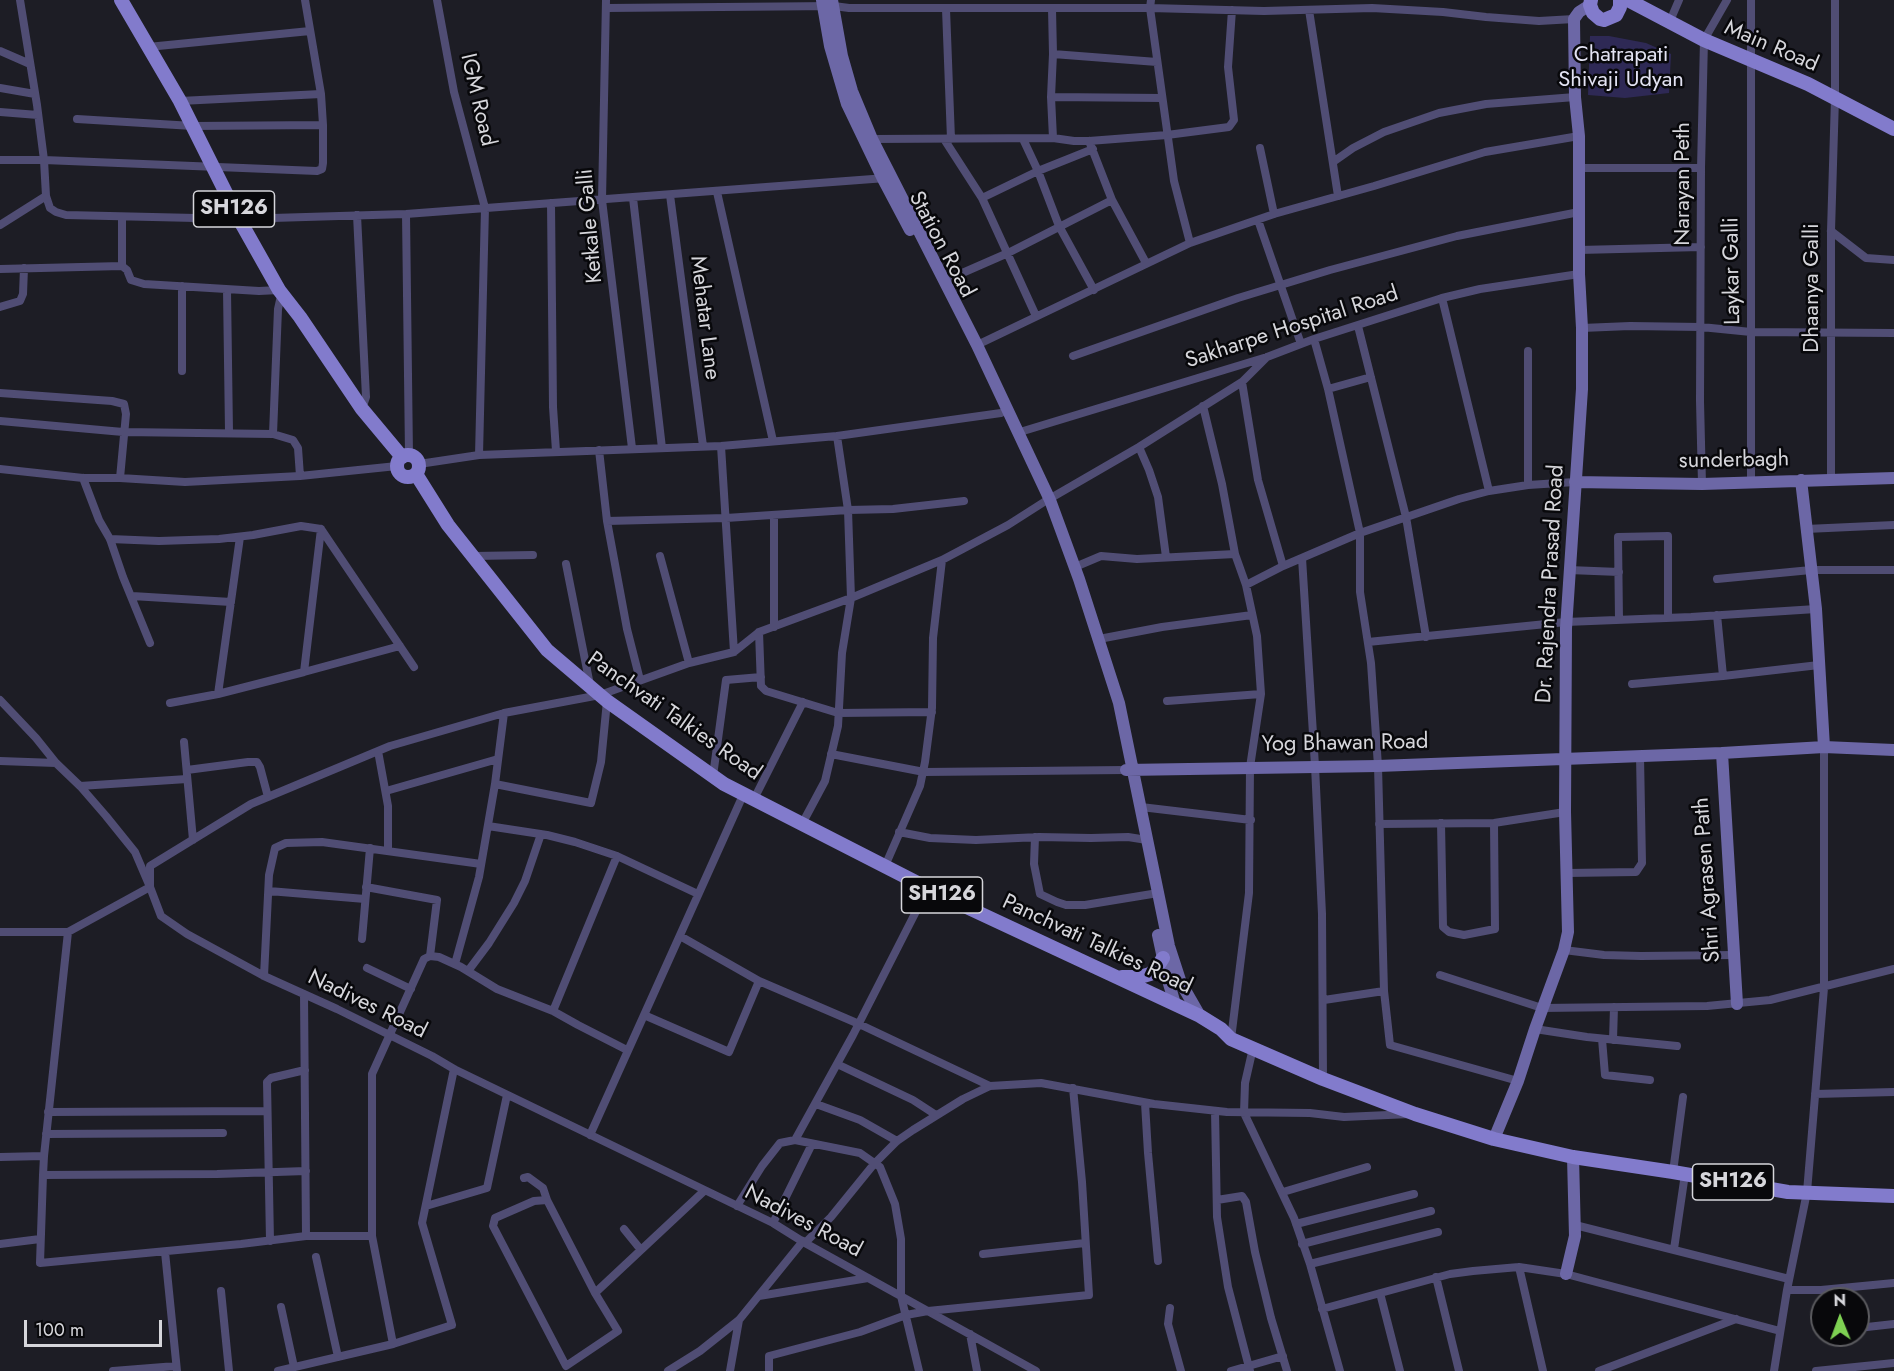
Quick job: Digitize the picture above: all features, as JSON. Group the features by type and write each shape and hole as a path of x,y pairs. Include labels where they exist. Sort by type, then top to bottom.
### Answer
{"main road":[{"name":"SH126","path":"120,0 180,101 239,219 281,293 300,317 362,409"},
{"name":"Main Road","path":"1627,1 1704,40 1808,84 1894,129"},
{"path":"1591,3 1591,10 1596,17 1609,19 1627,1"},
{"name":"Station Road","path":"828,3 852,91 888,178 987,380 1004,411 1020,432 1047,501"},
{"name":"Station Road","path":"828,3 830,46 847,104 977,345 1018,444 1047,501"},
{"path":"1574,19 1591,3"},
{"name":"Dr. Rajendra Prasad Road","path":"1494,1139 1518,1081 1564,950 1568,932 1565,812 1566,622 1582,389 1579,274 1580,136 1575,97 1574,19"},
{"name":"Panchvati Talkies Road","path":"362,409 408,463 448,525 547,650 599,694 724,784 928,888 1200,1016 1221,1029 1231,1040 1323,1079 1415,1114 1494,1139 1573,1157"},
{"name":"sunderbagh","path":"1575,482 1702,484 1894,478"},
{"path":"1801,480 1820,665 1824,747"},
{"path":"1047,501 1075,567 1119,703 1129,770 1154,894 1163,958 1175,1004"},
{"path":"1047,501 1102,668 1120,741 1140,807 1143,839"},
{"name":"Yog Bhawan Road","path":"1129,770 1378,766 1824,747 1894,750"},
{"name":"Shri Agrasen Path","path":"1722,753 1737,1004"},
{"path":"1154,894 1176,969 1200,1016"},
{"path":"1116,976 1140,977 1150,974 1163,958"},
{"name":"SH126","path":"1573,1157 1788,1192 1894,1196"},
{"path":"1566,1274 1575,1236 1573,1157"}],"street":[{"path":"20,0 44,160 46,196 50,208 66,215 239,219 406,214 888,178"},
{"path":"0,160 322,170 324,163 321,94 305,0"},
{"name":"IGM Road","path":"437,0 454,92 485,208 479,455"},
{"path":"1670,21 1679,0"},
{"path":"1704,40 1726,0"},
{"name":"Laykar Galli","path":"1750,0 1751,482"},
{"name":"Dhaanya Galli","path":"1831,479 1831,231 1835,0"},
{"path":"606,4 828,3 849,8 1052,9 1151,4 1232,10 1372,8 1539,21 1574,19"},
{"name":"Ketkale Galli","path":"606,4 602,200 632,448"},
{"path":"1151,4 1174,181 1190,243"},
{"path":"946,9 948,139 982,198 1036,316"},
{"path":"1052,9 1053,138"},
{"path":"982,198 1091,145 1225,128 1232,124 1234,120 1228,67 1232,10"},
{"path":"1310,10 1338,196"},
{"path":"148,47 310,31"},
{"name":"Narayan Peth","path":"1702,484 1701,168 1704,40"},
{"path":"0,51 30,64"},
{"path":"1053,54 1157,62"},
{"path":"0,88 35,94"},
{"path":"180,101 321,94"},
{"path":"1051,97 1162,98"},
{"path":"1333,162 1353,148 1384,132 1439,113 1486,104 1575,97"},
{"path":"0,112 38,115"},
{"path":"77,118 193,126 323,125"},
{"path":"977,345 1190,243 1274,214 1485,152 1580,136"},
{"path":"872,139 1053,138 1091,145"},
{"path":"1023,139 1059,226 1094,290"},
{"path":"1091,145 1112,200 1146,263"},
{"path":"1260,148 1274,214"},
{"path":"1579,168 1701,168"},
{"path":"717,192 773,441"},
{"name":"Mehatar Lane","path":"670,195 703,446"},
{"path":"0,225 46,196"},
{"path":"633,198 662,448"},
{"path":"944,281 1008,253 1112,200"},
{"path":"551,203 556,451"},
{"path":"1073,356 1281,285 1457,237 1579,212"},
{"path":"406,214 408,463"},
{"path":"357,215 366,397 362,409"},
{"path":"122,217 122,266"},
{"path":"1258,220 1301,344"},
{"path":"1831,231 1866,258 1894,260"},
{"path":"1579,250 1701,247"},
{"path":"0,269 122,266 127,270 131,280 144,284 281,293 278,309 273,434"},
{"path":"0,307 20,301 23,294 24,268"},
{"name":"Sakharpe Hospital Road","path":"1020,432 1267,357 1314,339 1442,298 1480,289 1579,274"},
{"path":"182,286 182,371"},
{"path":"226,290 229,432"},
{"path":"1442,298 1489,491"},
{"path":"1358,326 1406,517 1426,637"},
{"path":"1582,328 1701,327 1751,332 1894,333"},
{"path":"1314,339 1328,389 1360,533 1360,592 1371,663 1378,766 1384,991 1390,1045 1518,1081"},
{"path":"1528,351 1528,485"},
{"path":"0,932 68,932 150,887 150,866 251,804 378,751 504,713 599,694 688,663 734,652 759,632 851,598 942,560 1008,525 1139,447 1242,382 1267,357"},
{"path":"1328,389 1371,377"},
{"path":"1242,382 1258,480 1283,566"},
{"path":"0,393 112,401 124,404 126,414 120,478"},
{"path":"1203,406 1222,484 1235,554 1246,585 1257,636 1261,694 1250,767 1249,893 1231,1040"},
{"path":"0,469 84,478 185,482 300,476 479,455 721,446 837,436 1004,411"},
{"path":"0,421 123,432 273,434 293,440 298,448 300,476"},
{"path":"802,824 825,781 838,726 842,653 851,598 848,510 837,436"},
{"path":"721,446 734,652"},
{"path":"1139,447 1158,497 1166,557"},
{"path":"599,450 607,521 627,629 640,680"},
{"path":"84,478 150,643"},
{"path":"1246,585 1283,566 1360,533 1489,491 1528,485 1575,482"},
{"path":"607,521 726,519 893,509 964,501"},
{"path":"774,515 774,627"},
{"path":"1806,530 1894,525"},
{"path":"110,539 159,541 240,537 301,526 321,529 414,667"},
{"path":"304,672 321,529"},
{"path":"1619,620 1618,537 1668,536 1668,618"},
{"path":"218,694 240,537"},
{"path":"1075,567 1101,556 1137,559 1235,554"},
{"path":"474,556 533,555"},
{"path":"660,556 688,663"},
{"path":"1302,558 1315,766 1324,1000 1323,1079"},
{"path":"885,866 924,772 932,712 933,638 942,560"},
{"path":"495,784 591,803 601,762 599,694 566,564"},
{"path":"1569,570 1618,572"},
{"path":"1717,579 1810,570 1894,570"},
{"path":"132,596 231,602"},
{"path":"1368,642 1566,622 1815,609"},
{"path":"1099,639 1162,627 1252,615"},
{"path":"1717,615 1722,676"},
{"path":"759,632 760,677 761,686 765,691 838,713 932,712"},
{"path":"170,703 218,694 400,646"},
{"path":"1632,684 1820,665"},
{"path":"713,776 726,680 760,677"},
{"path":"1167,701 1261,694"},
{"path":"590,1135 698,894 749,796 803,702"},
{"name":"Nadives Road","path":"2,704 80,786 135,852 161,916 187,934 264,976 390,1035 454,1069 773,1223 1036,1371"},
{"path":"455,964 481,864 504,713"},
{"path":"184,742 193,840"},
{"path":"1774,1371 1789,1279 1807,1192 1824,988 1824,747"},
{"path":"378,751 386,791 388,851"},
{"path":"831,754 924,772 1129,770"},
{"path":"1567,873 1636,872 1642,862 1640,756"},
{"path":"386,791 498,759"},
{"path":"0,762 57,764"},
{"path":"80,786 187,775 257,762 268,797"},
{"path":"1140,807 1251,820"},
{"path":"1379,824 1494,823 1565,812"},
{"path":"1441,823 1443,927 1449,932 1464,935 1495,929 1494,823"},
{"path":"488,825 575,842 617,856 698,894"},
{"path":"898,832 930,838 976,840 1035,837 1143,839"},
{"path":"468,971 514,903 525,881 541,834"},
{"path":"1035,837 1034,864 1037,882 1040,894 1048,898 1066,905 1085,905 1154,894"},
{"path":"264,976 269,875 275,848 286,843 322,842 481,864"},
{"path":"362,939 370,848"},
{"path":"553,1011 617,856"},
{"path":"366,887 437,900 430,956"},
{"path":"795,1140 859,1024 928,888"},
{"path":"269,891 365,899"},
{"path":"68,932 44,1156 40,1263 306,1236 372,1236"},
{"path":"680,936 759,981 859,1024 990,1086"},
{"path":"1564,950 1604,955 1734,955"},
{"path":"393,1344 372,1236 372,1074 424,959 430,956 439,957 455,964 497,989 553,1011 627,1050"},
{"path":"367,968 411,989"},
{"path":"1440,975 1542,1008 1707,1006 1770,1000 1894,969"},
{"path":"644,1015 729,1052 759,981"},
{"path":"1324,1000 1384,991"},
{"path":"304,994 306,1236"},
{"path":"1613,1040 1614,1007"},
{"path":"1535,1029 1602,1039 1677,1046"},
{"path":"1602,1039 1605,1075 1650,1080"},
{"path":"1253,1048 1245,1083 1244,1113 1283,1192 1296,1224 1310,1264 1340,1371"},
{"path":"837,1064 913,1100 936,1115"},
{"path":"279,1371 294,1367 317,1367 338,1357 393,1344 452,1325 422,1223 454,1069"},
{"path":"270,1241 267,1082 271,1078 305,1070"},
{"path":"668,1371 700,1351 739,1320 804,1242 831,1217 874,1164 897,1142 936,1115 990,1086 1041,1083 1145,1102 1244,1113 1310,1113 1344,1117 1415,1114"},
{"path":"769,1371 769,1356 860,1332 906,1316 928,1311 1089,1295 1073,1088"},
{"path":"1815,1094 1894,1092"},
{"path":"426,1206 487,1188 507,1095"},
{"path":"1674,1249 1683,1096"},
{"path":"1145,1102 1158,1261"},
{"path":"816,1104 860,1120 897,1142"},
{"path":"48,1112 267,1111"},
{"path":"1215,1111 1217,1217 1228,1287 1249,1368"},
{"path":"46,1134 223,1133"},
{"path":"737,1206 762,1166 780,1143 795,1140 860,1153 880,1167 895,1204 901,1239 901,1296 919,1371"},
{"path":"773,1223 812,1144"},
{"path":"0,1157 44,1156"},
{"path":"1283,1192 1367,1167"},
{"path":"43,1174 306,1171"},
{"path":"524,1178 528,1177 543,1188 595,1293 618,1331 566,1366 493,1226 495,1218 534,1200 548,1200"},
{"path":"595,1293 704,1191"},
{"path":"1296,1224 1414,1194"},
{"path":"1217,1200 1242,1196 1246,1202 1271,1318 1287,1371"},
{"path":"1302,1244 1431,1211"},
{"path":"1575,1225 1789,1279"},
{"path":"624,1229 641,1250"},
{"path":"1310,1264 1438,1232"},
{"path":"0,1244 40,1239"},
{"path":"982,1254 1085,1244"},
{"path":"113,1371 176,1369 165,1252"},
{"path":"316,1257 338,1357"},
{"path":"1519,1267 1543,1371"},
{"path":"1322,1309 1436,1277 1473,1270 1519,1267 1566,1274 1780,1331"},
{"path":"1436,1277 1459,1371"},
{"path":"759,1296 869,1278"},
{"path":"1787,1290 1821,1290 1894,1283"},
{"path":"221,1291 229,1371"},
{"path":"1380,1293 1400,1371"},
{"path":"281,1307 294,1367"},
{"path":"1170,1308 1167,1324 1182,1371"},
{"path":"1599,1371 1736,1319"},
{"path":"730,1371 739,1320"},
{"path":"1870,1327 1894,1324"},
{"path":"970,1334 977,1371"},
{"path":"1231,1371 1249,1368 1283,1356"},
{"path":"1816,1371 1894,1363"}],"green space":[{"name":"Chatrapati Shivaji Udyan","path":"1590,36 1609,36 1646,43 1671,54 1669,93 1625,98 1588,95"}]}
